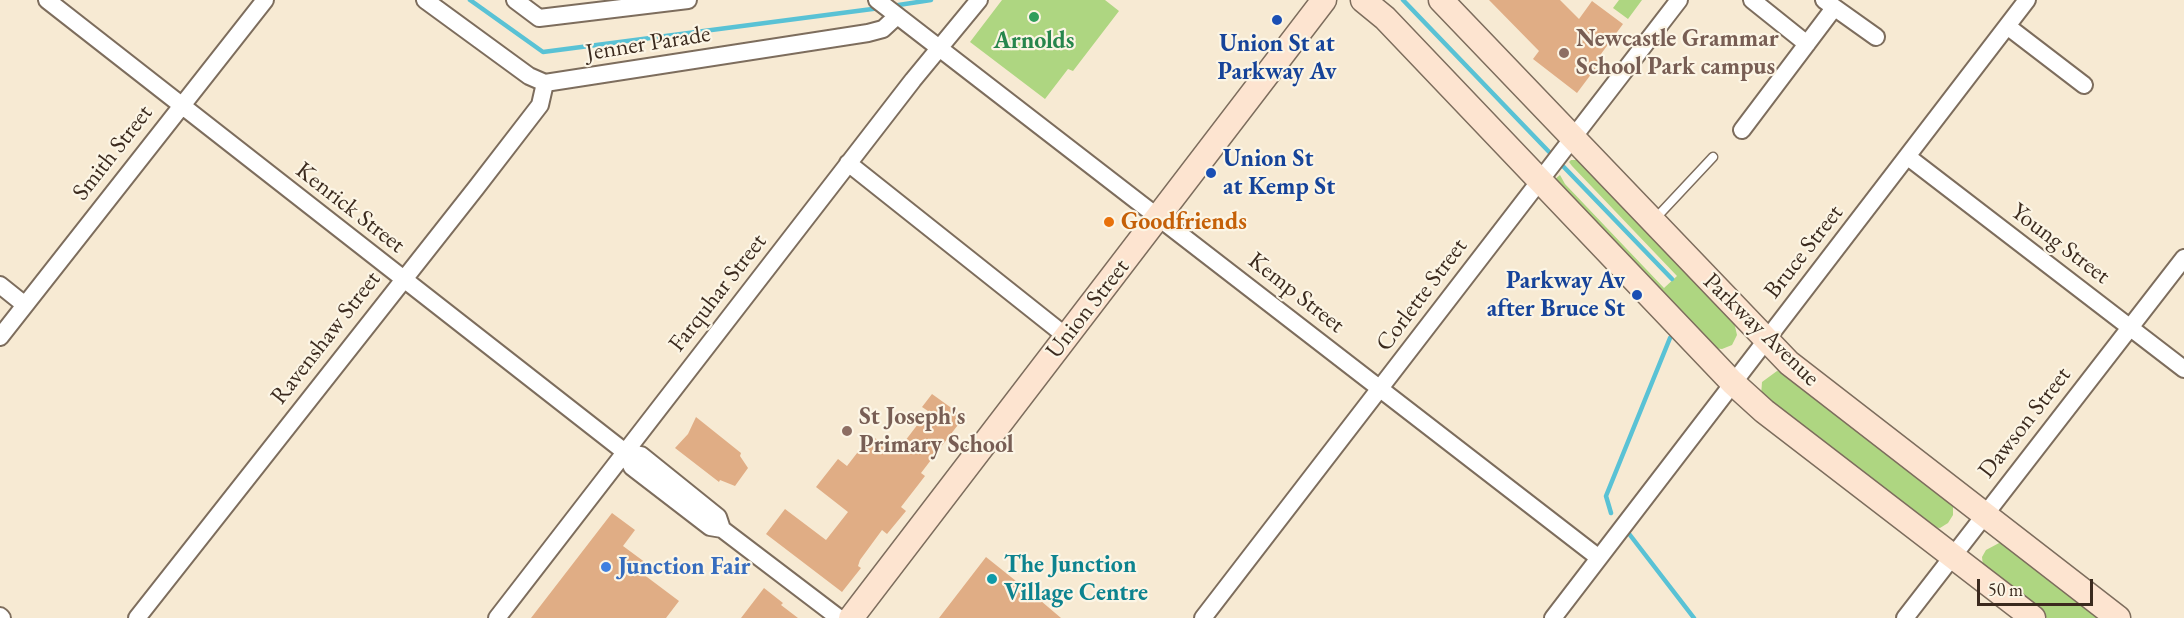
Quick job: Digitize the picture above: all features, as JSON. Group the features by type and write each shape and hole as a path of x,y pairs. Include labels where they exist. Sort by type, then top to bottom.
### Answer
{"main road":[{"name":"Union Street","path":"851,618 1324,0"},
{"path":"1363,0 1385,18 1732,382 1764,411 2033,618"},
{"name":"Parkway Avenue","path":"1441,0 1789,363 2118,618"}],"street":[{"name":"Kenrick Street","path":"47,0 625,452 632,467 710,527 722,529 839,618"},
{"name":"Smith Street","path":"0,337 265,0"},
{"path":"425,0 529,76 545,83"},
{"name":"Jenner Parade","path":"515,0 539,18 688,0"},
{"name":"Kemp Street","path":"877,0 1599,558"},
{"name":"Farquhar Street","path":"497,618 848,163 939,47 951,38 980,0"},
{"name":"Corlette Street","path":"1203,618 1679,0"},
{"path":"1752,0 1807,44"},
{"name":"Bruce Street","path":"1553,618 2027,0"},
{"path":"1742,130 1807,44 1829,4 1876,37"},
{"name":"Jenner Parade","path":"545,83 868,33 883,30 894,14"},
{"path":"2007,26 2084,85"},
{"name":"Ravenshaw Street","path":"137,618 540,105 545,83"},
{"name":"Young Street","path":"1908,157 2184,369"},
{"path":"848,163 1067,337"},
{"name":"Dawson Street","path":"1905,618 2184,258"},
{"path":"0,285 25,305"}],"lane":[{"path":"1652,221 1713,157"}],"green space":[{"path":"1002,0 1105,0 1119,11 1073,71 1068,69 1045,99 970,42"},
{"path":"1619,0 1642,0 1628,19 1613,8"},
{"path":"1580,160 1734,322 1737,335 1732,345 1722,349 1713,348 1555,179 1560,175 1565,184 1664,288 1677,276 1572,166 1569,162"},
{"path":"1777,371 1784,372 1953,502 1953,515 1948,523 1940,528 1931,527 1761,396 1762,382"},
{"path":"2001,542 2104,618 2047,618 1983,566 1982,557 1986,550"}],"building":[{"name":"Newcastle Grammar School Park campus","path":"1489,0 1560,0 1579,19 1592,1 1623,24 1601,54 1604,57 1577,93 1533,59 1539,51"},
{"path":"932,394 964,417 921,473 925,476 901,507 906,511 887,534 882,530 860,560 858,566 861,568 842,592 766,534 785,509 826,540 848,512 816,487 838,459 847,466 871,435 895,454 928,411 922,407"},
{"path":"696,417 741,453 740,456 748,468 735,486 720,480 719,482 675,448 688,434"},
{"name":"Junction Fair","path":"612,513 635,530 623,546 646,563 639,571 679,601 666,618 531,618"},
{"name":"The Junction Village Centre","path":"986,557 1041,601 1061,618 939,618"},
{"path":"764,588 783,603 781,605 798,618 741,618"}],"waterway":[{"path":"470,0 543,52 880,8"},
{"path":"892,6 931,0"},
{"path":"1403,0 1553,156"},
{"path":"1559,162 1672,279"},
{"path":"1611,513 1606,496 1670,338"},
{"path":"1630,535 1694,618"}],"place":[{"name":"Arnolds","path":"1034,17"},
{"name":"Union St at Parkway Av","path":"1277,20"},
{"name":"Newcastle Grammar School Park campus","path":"1564,53"},
{"name":"Union St at Kemp St","path":"1211,173"},
{"name":"Goodfriends","path":"1109,222"},
{"name":"Parkway Av after Bruce St","path":"1637,295"},
{"name":"St Joseph's Primary School","path":"847,431"},
{"name":"Junction Fair","path":"606,567"},
{"name":"The Junction Village Centre","path":"992,579"}]}
